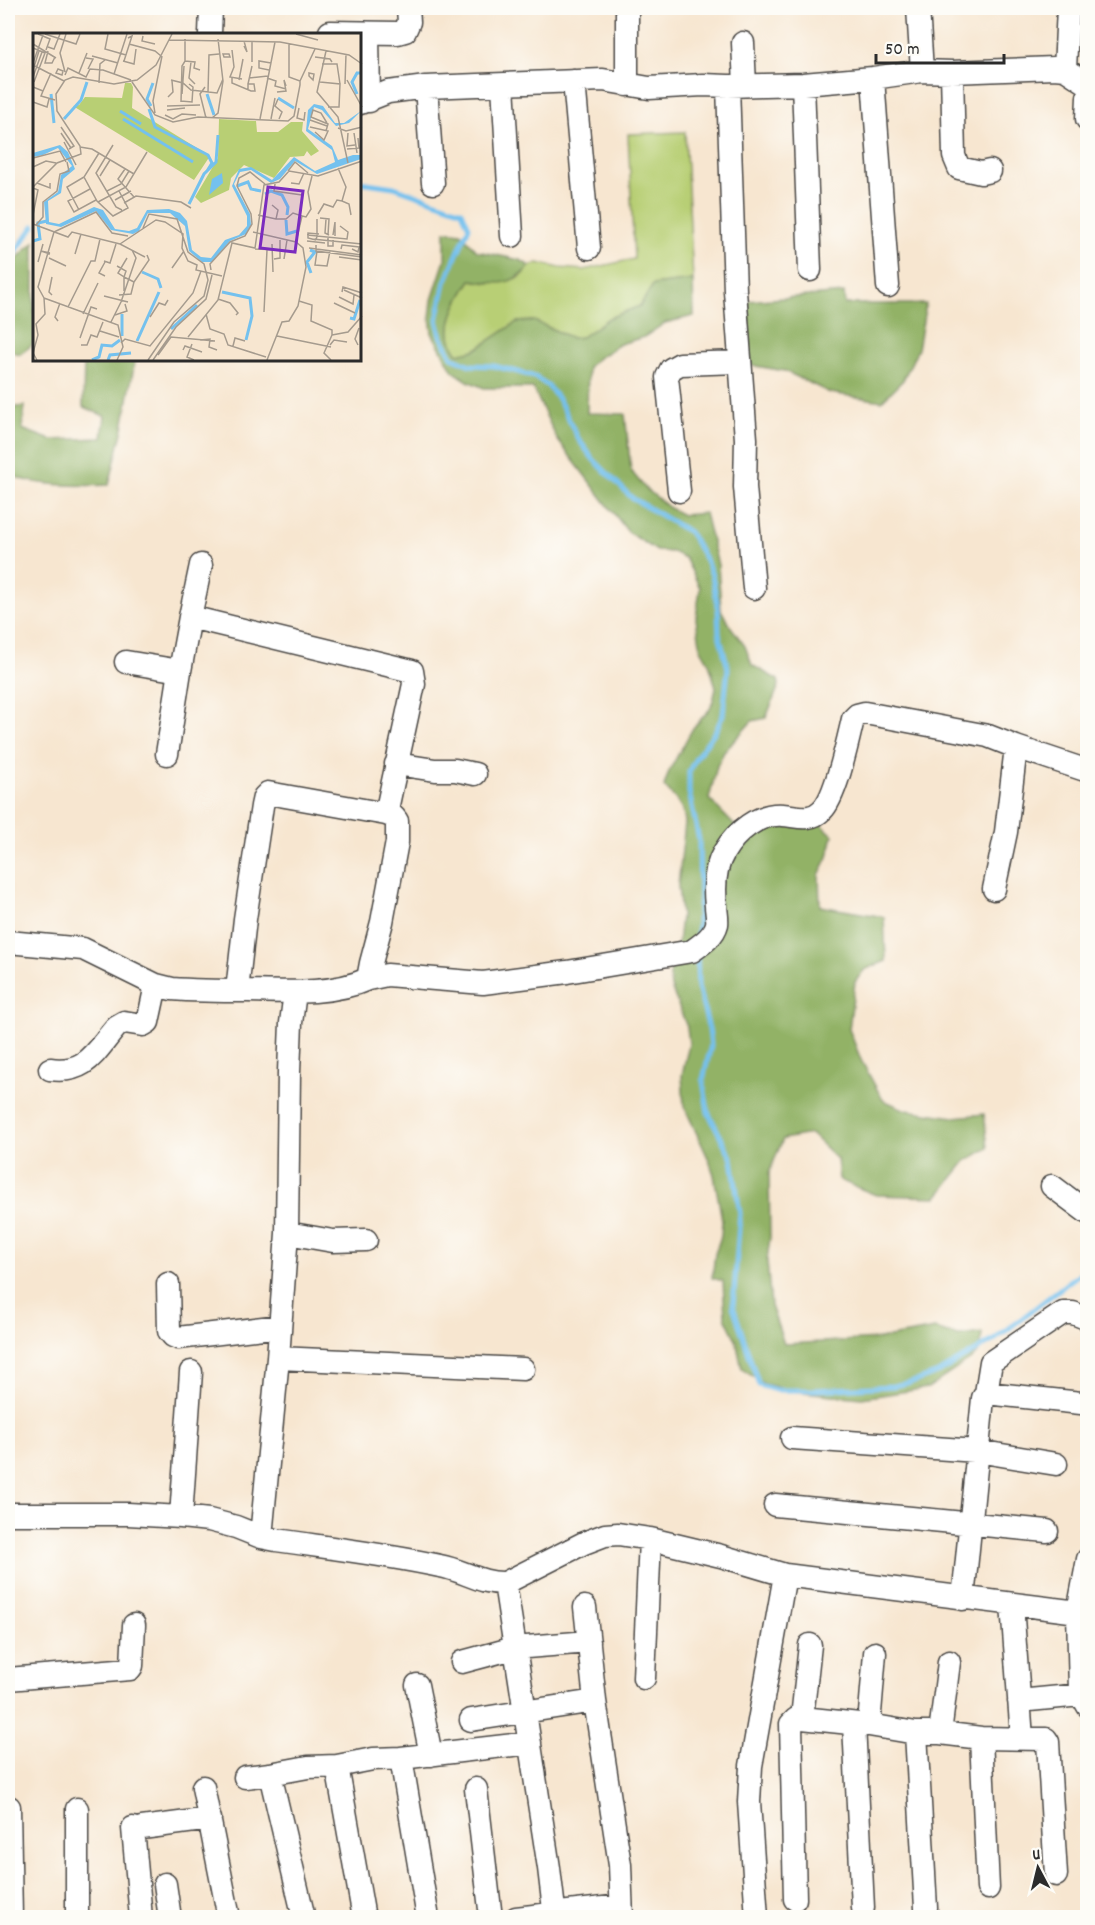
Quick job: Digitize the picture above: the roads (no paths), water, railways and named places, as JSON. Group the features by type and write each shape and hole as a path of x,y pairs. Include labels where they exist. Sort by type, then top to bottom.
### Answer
{"street":[{"path":"210,33 211,8"},
{"path":"330,32 398,33 405,31 409,22 408,8"},
{"path":"627,8 627,85"},
{"path":"918,8 922,70"},
{"path":"1065,69 1068,8"},
{"path":"368,33 365,102 388,92 426,87 603,80 649,88 803,84 873,78 922,70 952,72 1065,69 1088,84"},
{"path":"743,43 737,86 735,291 746,439 745,487 754,588"},
{"path":"952,72 954,156 959,168 981,172 990,171"},
{"path":"873,78 888,286"},
{"path":"574,81 589,248"},
{"path":"803,84 810,270"},
{"path":"503,85 512,236"},
{"path":"426,87 433,183"},
{"path":"1087,119 1088,97"},
{"path":"679,491 667,377 671,369 680,363 740,362"},
{"path":"167,754 180,671 201,566"},
{"path":"190,617 412,671 414,684 386,814"},
{"path":"126,662 180,671"},
{"path":"8,942 83,949 156,985 172,989 291,992 340,988 387,975 483,983 567,972 692,951 709,938 717,924 716,870 723,853 735,837 751,823 770,816 783,815 797,818 821,812 828,803 843,762 853,719 857,715 865,713 905,719 988,736 1088,771"},
{"path":"994,889 1006,832 1016,747"},
{"path":"396,764 475,774"},
{"path":"237,991 245,919 265,796 270,793 386,814 397,821 397,842 382,922 368,979"},
{"path":"50,1069 65,1071 75,1069 84,1064 117,1026 124,1022 143,1025 148,1022 156,985"},
{"path":"261,1537 287,1233 289,1072 294,1000 291,992"},
{"path":"1052,1186 1088,1213"},
{"path":"287,1233 333,1241 366,1240"},
{"path":"168,1284 169,1331 178,1338 280,1326"},
{"path":"963,1599 983,1398 986,1393 991,1362 1063,1313 1073,1313 1088,1319"},
{"path":"278,1358 523,1369"},
{"path":"182,1517 191,1372"},
{"path":"986,1393 1081,1402"},
{"path":"792,1438 977,1451 1056,1464"},
{"path":"775,1505 1047,1531"},
{"path":"8,1514 128,1514 209,1520 261,1537 443,1566 484,1582 505,1583 584,1543 605,1535 618,1534 721,1556 785,1575 1078,1612"},
{"path":"644,1678 650,1539"},
{"path":"1019,1701 1084,1700 1078,1612 1088,1559"},
{"path":"757,1917 749,1802 751,1766 785,1575"},
{"path":"505,1583 555,1915"},
{"path":"1012,1605 1022,1737"},
{"path":"516,1917 621,1912 620,1866 595,1701 585,1606"},
{"path":"8,1679 130,1669 134,1625"},
{"path":"462,1662 514,1648 589,1642"},
{"path":"802,1718 810,1645"},
{"path":"863,1908 861,1724 875,1653"},
{"path":"940,1733 948,1662"},
{"path":"417,1685 430,1755"},
{"path":"471,1720 595,1701"},
{"path":"795,1899 791,1724 796,1719 802,1718 916,1733 940,1733 981,1738 1046,1739 1056,1875"},
{"path":"916,1733 926,1908"},
{"path":"981,1738 988,1888"},
{"path":"245,1777 308,1767 337,1766 373,1759 401,1758 530,1743"},
{"path":"401,1758 428,1917"},
{"path":"337,1766 364,1917"},
{"path":"270,1774 304,1917"},
{"path":"203,1787 229,1917"},
{"path":"476,1789 491,1917"},
{"path":"9,1807 11,1917"},
{"path":"76,1809 77,1917"},
{"path":"141,1917 138,1828 210,1820"},
{"path":"165,1884 170,1917"}],"waterway":[{"path":"362,182 394,187 462,211 469,227 445,282 437,320 441,336 452,357 470,365 494,366 535,377 548,386 559,400 579,440 594,460 632,498 689,532 706,560 712,575 718,608 719,634 728,668 723,715 716,730 689,771 689,792 699,840 700,898 697,938"},
{"path":"8,262 33,227"},
{"path":"697,956 698,987 711,1045 703,1080 708,1112 732,1159 740,1214 733,1306 759,1385 776,1390 815,1390 893,1386 916,1381 938,1373 994,1340 1088,1267"}]}
